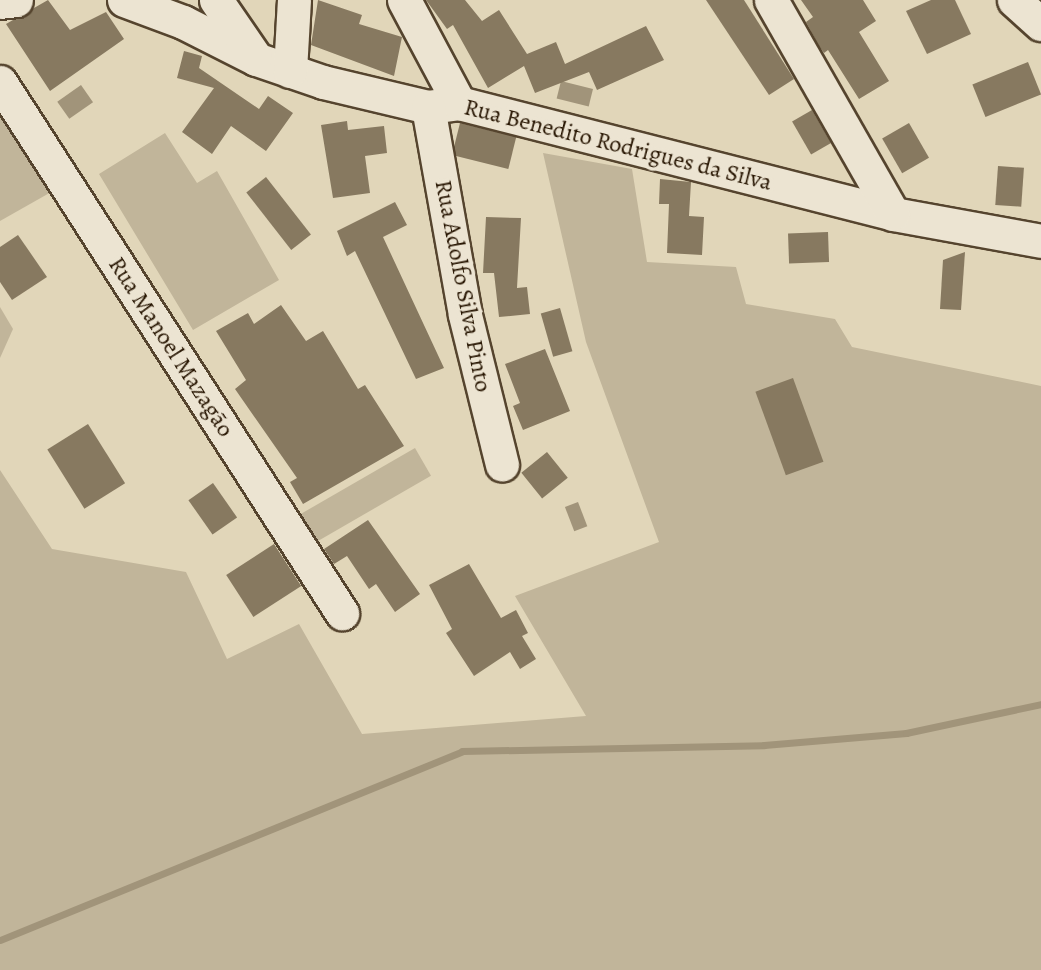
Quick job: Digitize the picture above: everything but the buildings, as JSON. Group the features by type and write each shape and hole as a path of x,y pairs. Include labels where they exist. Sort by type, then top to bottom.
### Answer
{"street":[{"path":"0,2 16,0"},
{"name":"Rua Benedito Rodrigues da Silva","path":"124,0 183,22 256,59 290,71 444,105 893,214 1041,241"},
{"path":"216,0 256,59"},
{"path":"290,71 294,0"},
{"name":"Rua Adolfo Silva Pinto","path":"404,0 444,105 465,315 502,465"},
{"path":"771,0 893,214"},
{"path":"1014,0 1041,24"},
{"name":"Rua Manoel Mazagão","path":"0,82 342,612"}],"shaded area":[{"path":"561,81 593,89 589,106 557,98"},
{"path":"81,85 93,102 69,119 57,102"},
{"path":"0,100 53,191 0,221"},
{"path":"165,133 197,183 217,171 279,280 193,330 99,174"},
{"path":"543,153 632,169 647,262 736,267 746,304 835,319 852,347 1041,386 1041,970 0,970 0,470 52,549 186,572 227,659 299,624 362,734 586,716 515,596 659,542 586,342"},
{"path":"0,307 13,329 0,358"},
{"path":"415,448 431,476 317,542 301,514"},
{"path":"578,502 587,526 574,531 565,507"}],"waterway":[{"path":"0,940 462,751 764,745 906,733 1041,704"}]}
